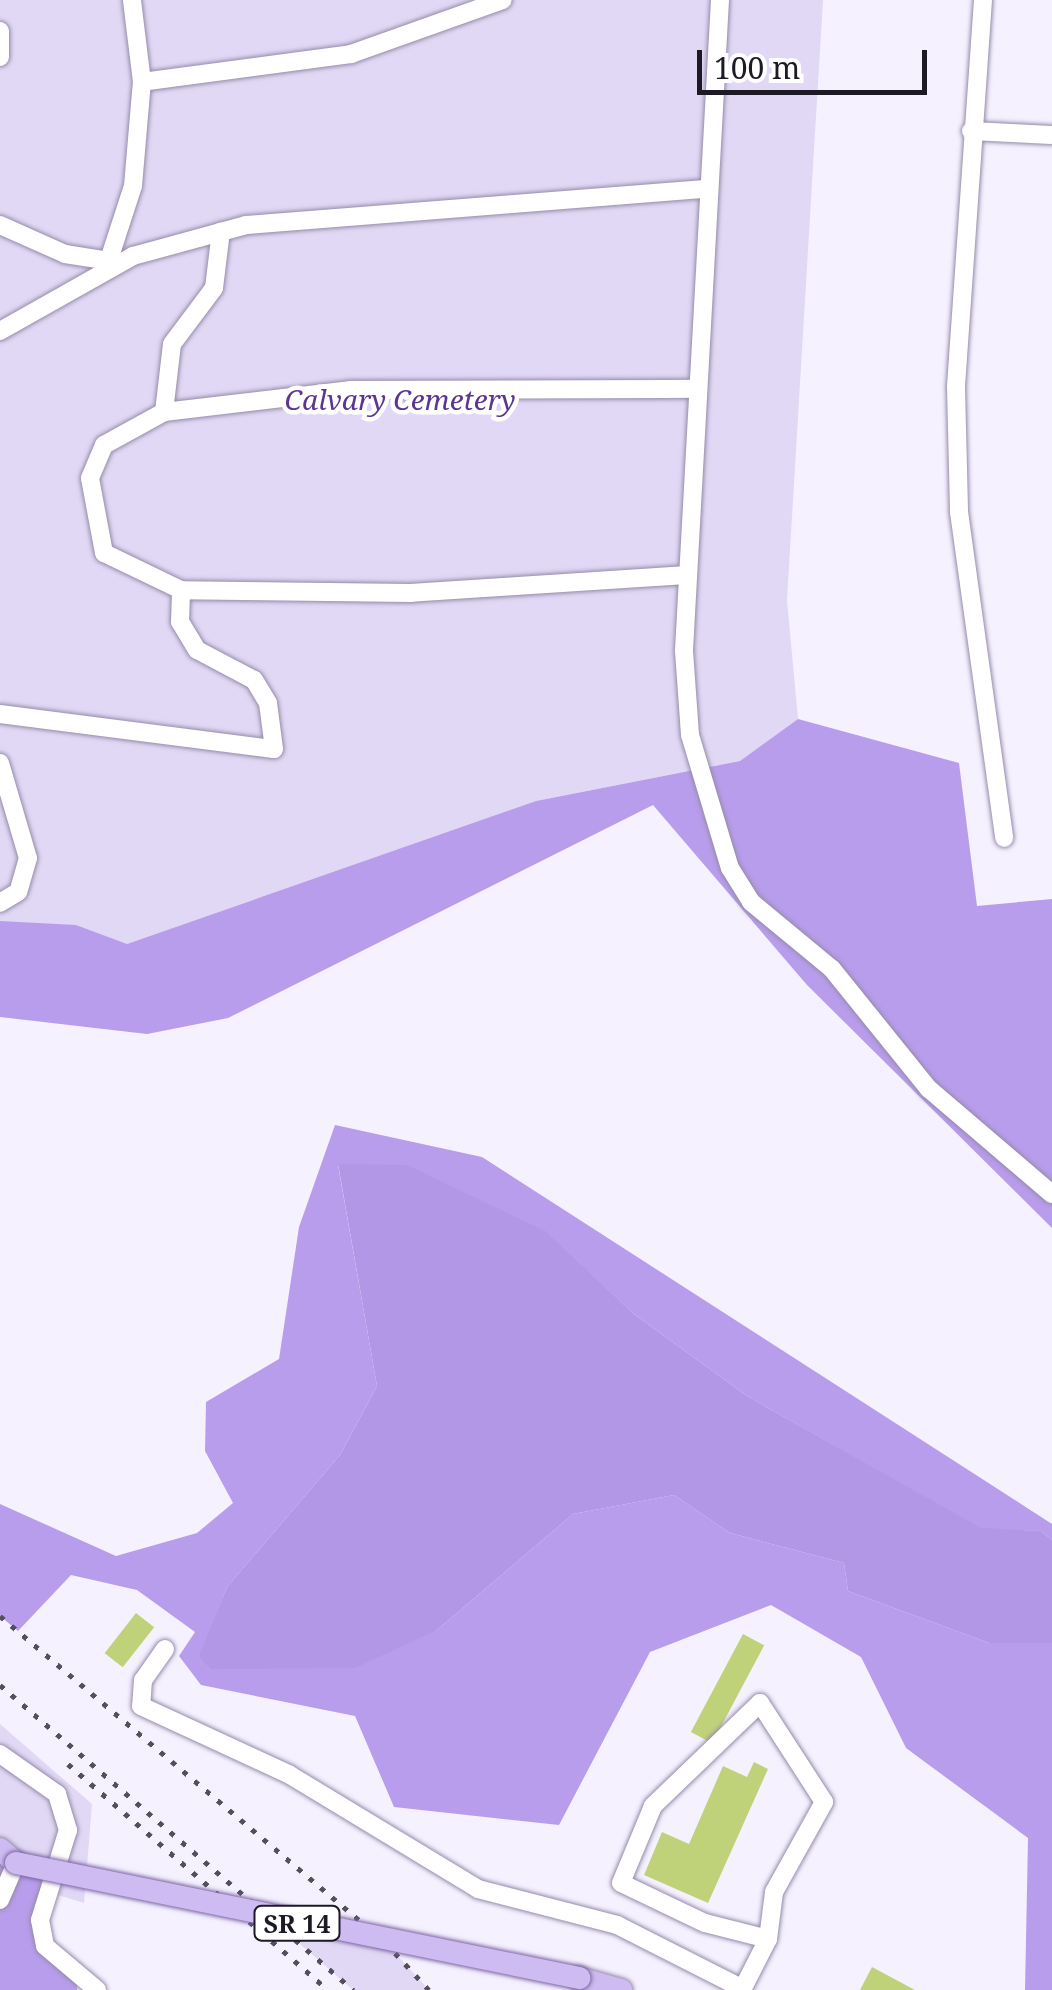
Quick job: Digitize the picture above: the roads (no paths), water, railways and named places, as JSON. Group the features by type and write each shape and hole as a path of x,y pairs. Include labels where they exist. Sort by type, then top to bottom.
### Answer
{"main road":[{"name":"SR 14","path":"8,1856 621,1990"}],"street":[{"path":"108,265 133,186 142,82 132,0"},
{"path":"142,82 351,54 503,0"},
{"path":"720,0 706,189 687,575 690,734 730,868 751,902 832,969 928,1089 1052,1194"},
{"path":"983,0 971,131 958,512 1004,838"},
{"path":"0,31 0,57"},
{"path":"971,131 1052,135"},
{"path":"0,330 108,265 221,231 706,189"},
{"path":"0,225 65,254 108,265"},
{"path":"164,412 172,344 214,288 221,231"},
{"path":"687,575 411,593 181,590 104,553 89,509 104,445 164,412 350,390 697,389"},
{"path":"0,714 274,749 268,702 254,680 197,650 180,622 181,590"},
{"path":"0,763 28,858 18,892 0,904"},
{"path":"165,1649 143,1680 142,1706 290,1775 478,1889 618,1925 743,1989 768,1939 774,1892 824,1802 760,1702 653,1806 621,1883 705,1923 768,1939"},
{"path":"0,1754 57,1794 68,1830 40,1920 44,1946 97,1990"},
{"path":"0,1900 8,1856"}],"railway":[{"path":"0,1616 385,1942 429,1990"},
{"path":"0,1685 353,1990"},
{"path":"68,1764 328,1990"}],"park label":[{"name":"Calvary Cemetery","path":"400,399"}]}
